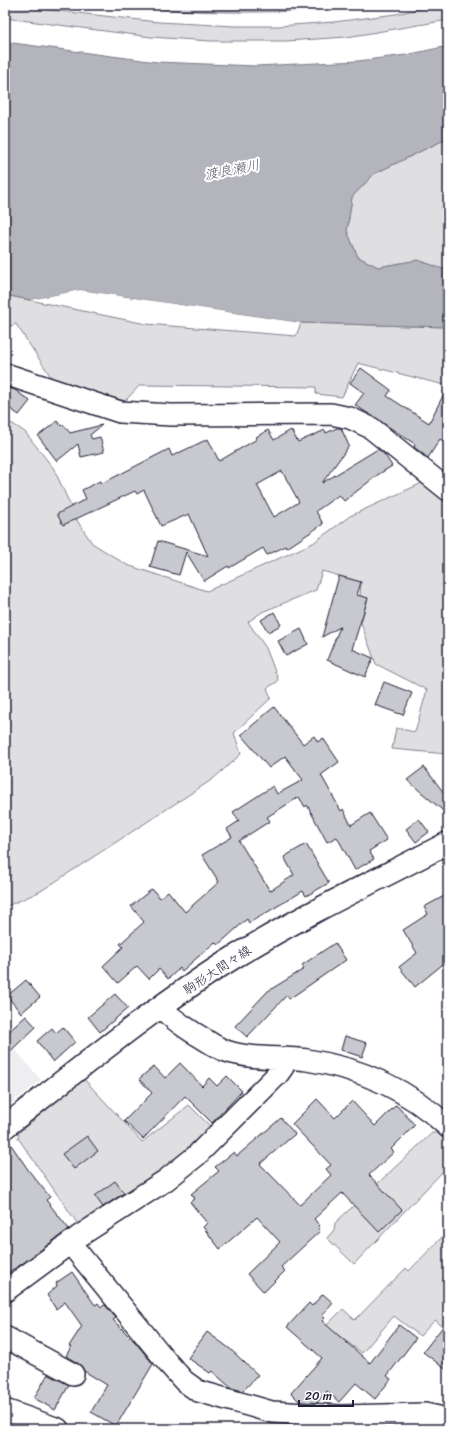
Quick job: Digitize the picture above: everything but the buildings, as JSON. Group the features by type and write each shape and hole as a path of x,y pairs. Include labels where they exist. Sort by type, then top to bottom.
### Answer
{"main road":[{"name":"駒形大間々線","path":"5,1127 161,1007 236,956 287,926 448,844"}],"street":[{"path":"5,374 120,412 171,415 316,413 343,416 371,428 448,490"},
{"path":"161,1007 168,1015 180,1024 226,1051 250,1056 286,1058 328,1064 370,1077 406,1094 429,1110 448,1127"},
{"path":"5,1291 70,1243 159,1184 196,1156 278,1074 283,1067 286,1058"},
{"path":"70,1243 184,1382 198,1391 272,1412 341,1416 425,1414 448,1419"},
{"path":"5,1337 73,1374"},
{"path":"5,1410 58,1429"}],"shaded area":[{"path":"5,5 158,22 235,26 278,26 334,22 396,14 437,5 448,5 448,20 347,37 286,41 210,41 151,37 5,18"},
{"path":"114,5 368,5 273,12 209,12"},
{"path":"448,138 448,271 418,260 378,267 358,257 347,231 352,197 374,174"},
{"path":"5,295 146,324 296,336 301,323 448,327 448,386 358,363 342,397 316,394 316,387 140,385 125,401 53,380 16,324 5,328"},
{"path":"5,419 25,432 54,469 78,522 92,543 127,565 207,591 313,543 350,516 422,483 448,503 447,754 392,749 396,728 415,732 427,690 376,664 361,623 368,598 360,596 361,582 322,571 316,590 262,612 248,622 266,648 278,679 277,682 267,688 271,698 234,733 241,754 213,779 41,891 5,907"},
{"path":"5,1037 41,1080 5,1109"},
{"path":"84,1079 142,1142 189,1105 214,1130 192,1151 82,1230 18,1138 19,1132"},
{"path":"432,1133 438,1133 448,1141 448,1166 354,1264 327,1238 334,1230 335,1223"},
{"path":"442,1237 448,1242 448,1331 435,1320 420,1336 394,1316 362,1353 326,1326 343,1309 355,1320 406,1268 409,1271"}],"water":[{"name":"渡良瀬川","path":"5,42 157,62 256,66 358,61 406,55 448,46 448,138 374,174 352,197 347,231 358,257 378,267 418,260 448,271 448,327 301,323 80,290 30,300 5,295"}],"pier":[{"path":"80,290 301,323 300,325 80,292 35,301 30,300"}]}
